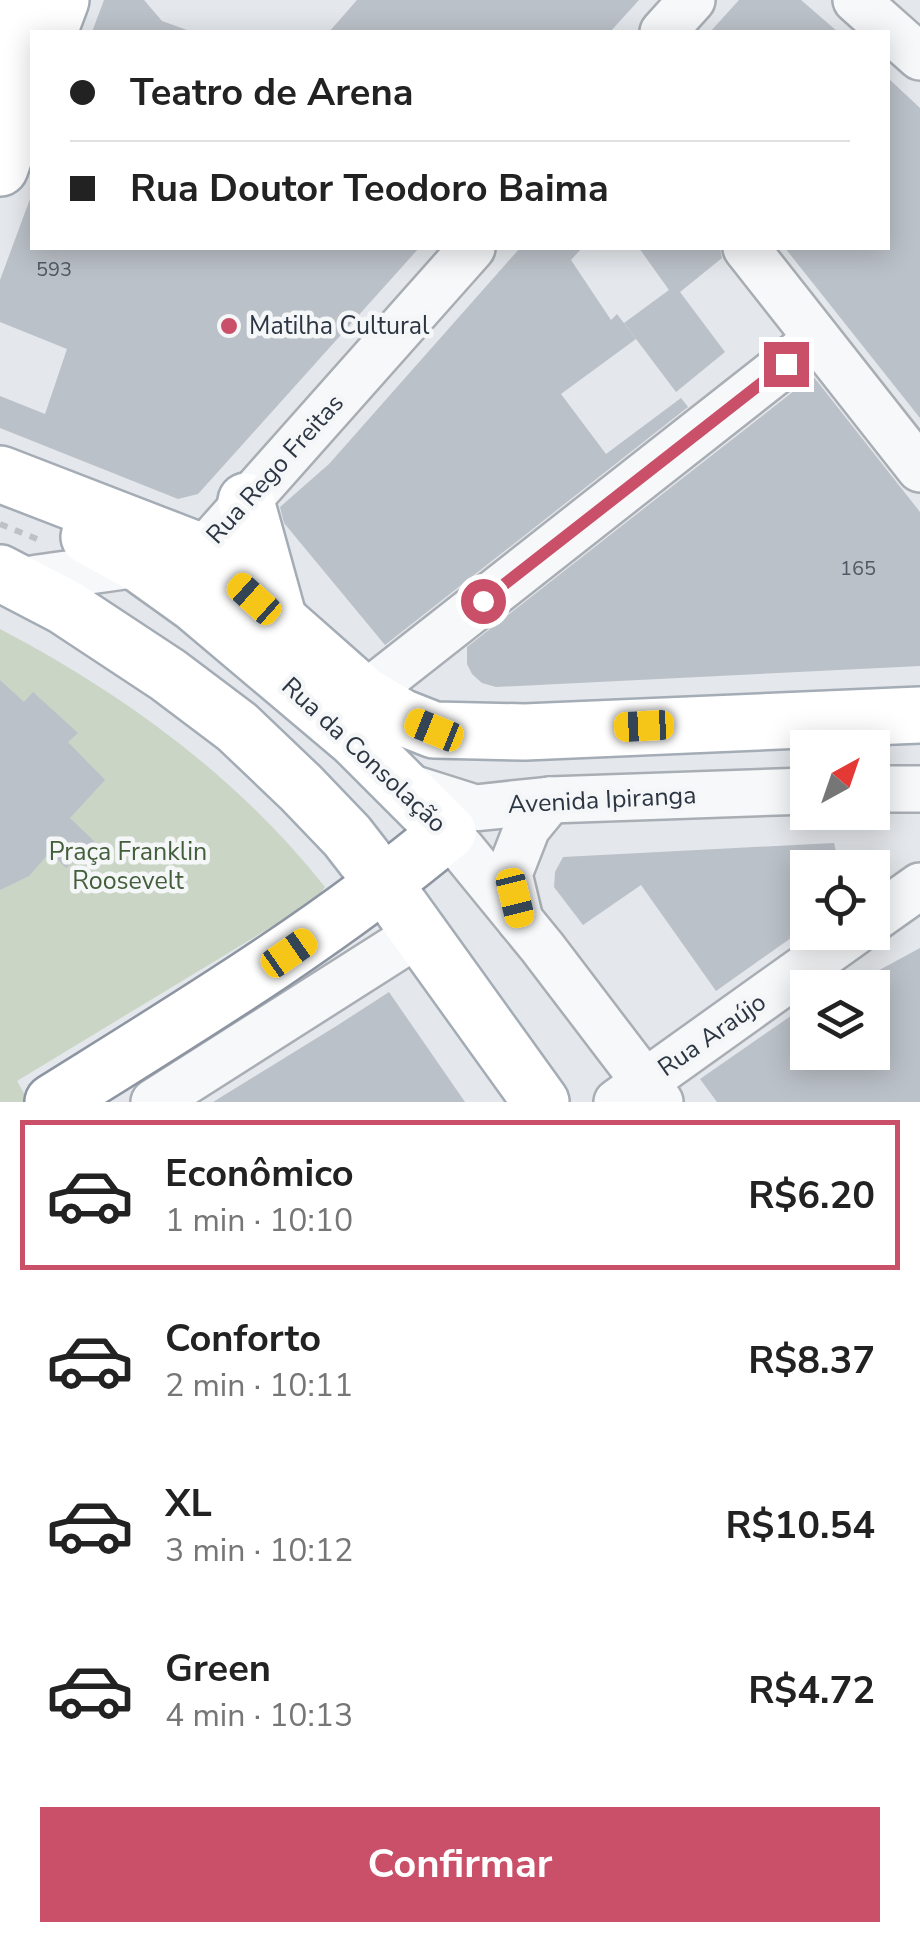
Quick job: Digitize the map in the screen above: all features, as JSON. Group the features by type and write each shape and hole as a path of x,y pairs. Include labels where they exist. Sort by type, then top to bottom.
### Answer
{"main road":[{"path":"0,60 23,0"},
{"path":"51,30 61,0"},
{"path":"0,168 30,85"},
{"name":"Rua da Consolação","path":"0,474 202,552 383,706"},
{"name":"Rua da Consolação","path":"0,483 14,495 142,566 195,604 354,739 448,832"},
{"path":"246,501 279,620"},
{"path":"10,577 168,675 237,728 347,836 541,1102"},
{"path":"383,706 434,730 464,733 920,715"},
{"path":"53,1102 257,976 385,885 448,832"}],"street":[{"path":"665,30 692,0"},
{"path":"856,0 890,30"},
{"path":"890,30 920,57"},
{"name":"Rua Rego Freitas","path":"10,577 142,566 202,552 470,250"},
{"path":"748,250 920,469"},
{"path":"383,706 817,340"},
{"name":"Avenida Ipiranga","path":"400,785 474,808 550,800 790,792"},
{"path":"521,921 510,874 527,828 550,800"},
{"name":"Rua da Consolação","path":"448,832 521,921 641,1095"},
{"path":"890,907 920,886"},
{"path":"154,1102 418,934"},
{"name":"Rua Araújo","path":"641,1095 832,950"}],"green space":[{"name":"Praça Franklin Roosevelt","path":"0,629 91,681 176,741 255,809 325,887 317,898 281,921 17,1081 29,1102 0,1102"}],"building":[{"path":"104,0 144,0 162,21 187,30 93,30"},
{"path":"357,0 639,0 612,30 331,30"},
{"path":"739,0 801,0 836,30 712,30"},
{"path":"890,80 920,108 920,418 787,250 890,250"},
{"path":"30,199 30,250 417,250 198,494 178,499 0,428 0,396 45,414 67,349 0,322 0,280"},
{"path":"518,250 580,250 571,260 611,320 617,314 636,339 561,394 606,454 681,398 688,407 385,645 284,523 280,507 329,464"},
{"path":"640,250 720,250 722,258 680,292 725,352 676,392 624,323 669,290"},
{"path":"813,376 920,512 920,666 496,687 482,683 472,674 467,664 467,647"},
{"path":"0,680 24,702 33,692 78,733 68,742 105,780 70,818 96,843 66,868 50,852 29,876 0,890"},
{"path":"834,843 836,850 790,850 790,939 716,991 641,885 583,925 554,887 555,872 563,857"},
{"path":"920,948 920,1102 717,1102 700,1079 790,1016 790,1070 890,1070 890,970 879,970"},
{"path":"389,992 465,1102 213,1102 338,1025"}],"place":[{"name":"Matilha Cultural","path":"229,326"}],"route":[{"path":"483,601 786,364"}]}
